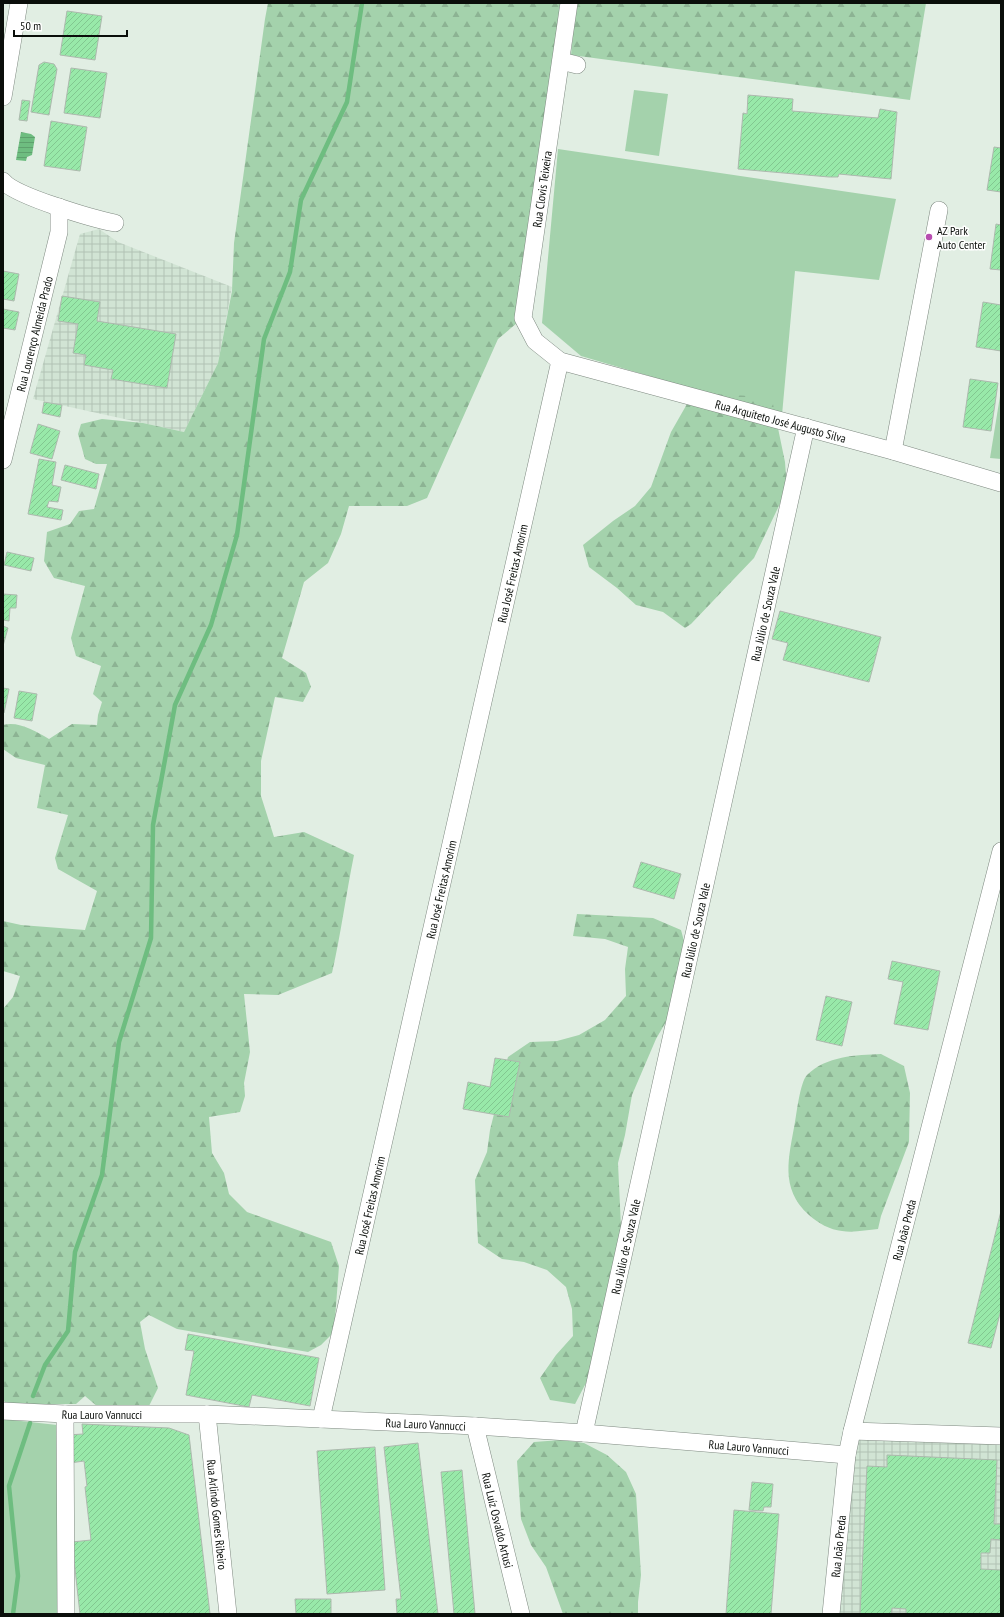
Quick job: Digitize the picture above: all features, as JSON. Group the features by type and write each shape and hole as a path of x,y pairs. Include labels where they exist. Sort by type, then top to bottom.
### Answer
{"street":[{"path":"3,97 19,3"},
{"name":"Rua Clovis Teixeira","path":"560,361 535,341 523,318 569,3"},
{"path":"560,61 577,65"},
{"path":"3,181 6,185 24,194 92,218 115,223"},
{"name":"Rua Lourenço Almeida Prado","path":"3,460 59,232 59,207"},
{"path":"893,451 939,210"},
{"name":"Rua Arquiteto José Augusto Silva","path":"560,361 893,451 1001,483"},
{"name":"Rua José Freitas Amorim","path":"321,1419 560,361"},
{"name":"Rua Jùlio de Souza Vale","path":"584,1433 806,427"},
{"name":"Rua João Preda","path":"831,1614 847,1455 852,1431 1001,851"},
{"name":"Rua Lauro Vannucci","path":"3,1411 65,1414 206,1414 475,1426 584,1433 847,1455"},
{"path":"65,1414 66,1614"},
{"name":"Rua Arlindo Gomes Ribeiro","path":"206,1414 228,1614"},
{"name":"Rua Luíz Osvaldo Artusi","path":"475,1426 521,1614"},
{"path":"852,1431 1001,1436"}],"shaded area":[{"path":"21,132 31,134 35,137 32,155 27,157 26,161 16,160"},
{"path":"99,229 118,242 232,287 218,363 184,432 33,399 80,234"},
{"path":"852,1431 1001,1436 1001,1614 832,1614"}],"green space":[{"path":"268,3 569,3 523,318 498,339 427,498 407,506 349,506 341,534 328,563 304,582 282,658 306,673 311,687 303,702 275,697 261,761 261,796 274,837 304,832 354,855 332,973 278,995 244,994 250,1052 244,1083 245,1096 240,1112 209,1117 212,1153 224,1173 229,1194 247,1212 331,1242 339,1266 334,1332 321,1345 308,1352 177,1329 149,1315 140,1322 145,1349 158,1388 148,1408 98,1407 85,1396 76,1404 11,1404 3,1401 3,1009 13,997 20,976 3,971 3,921 21,925 85,930 97,891 58,869 55,858 68,815 37,808 45,765 16,758 3,749 3,725 15,724 33,730 49,739 72,724 97,725 102,702 93,694 101,666 76,656 71,638 85,586 54,578 44,561 47,532 70,524 79,511 94,509 107,464 96,464 85,459 78,434 81,424 102,419 143,423 184,432 218,363 232,291 234,243"},
{"path":"576,3 926,3 910,100 571,55"},
{"path":"634,90 668,94 659,156 625,151"},
{"path":"558,149 896,199 879,280 795,271 782,415 581,356 542,323"},
{"path":"1001,390 1001,459 990,458"},
{"path":"714,394 750,396 773,404 785,462 787,489 754,558 691,624 685,628 663,612 636,605 617,588 589,567 583,545 613,521 635,506 651,487 671,432 687,404"},
{"path":"577,914 653,918 681,930 687,952 688,984 656,1039 632,1095 625,1135 618,1163 623,1270 597,1362 575,1404 550,1400 540,1378 556,1355 573,1336 572,1309 566,1287 547,1270 524,1262 502,1259 478,1243 475,1180 487,1152 490,1130 501,1080 508,1057 530,1042 557,1041 579,1035 605,1020 626,996 625,969 628,947 605,939 573,936"},
{"path":"881,1054 904,1066 910,1093 909,1142 881,1216 878,1229 851,1232 829,1228 809,1215 800,1205 793,1194 790,1183 788,1172 790,1148 802,1084 807,1075 823,1064 832,1060 852,1056"},
{"path":"3,1419 57,1425 65,1614 3,1614"},
{"path":"561,1440 584,1443 607,1455 626,1472 636,1494 641,1575 638,1614 563,1614 546,1567 531,1545 521,1519 517,1461 534,1442"}],"building":[{"path":"67,11 102,16 95,60 60,55"},
{"path":"44,62 54,64 57,69 49,115 31,112 39,65"},
{"path":"71,68 107,73 100,118 64,113"},
{"path":"748,95 793,99 792,111 878,118 880,109 897,112 891,179 839,174 838,177 829,177 738,169 743,113 747,114"},
{"path":"22,100 30,101 27,121 19,120"},
{"path":"51,121 87,127 80,171 44,166"},
{"path":"994,147 1001,148 1001,192 987,190"},
{"path":"996,224 1001,225 1001,270 990,269"},
{"path":"3,271 19,274 14,301 3,299"},
{"path":"62,296 100,302 97,321 176,334 167,388 111,379 113,370 84,365 86,355 73,353 78,324 58,321"},
{"path":"983,302 1001,305 1001,351 976,347"},
{"path":"3,309 19,312 15,330 3,328"},
{"path":"970,379 998,383 991,431 963,427"},
{"path":"44,402 62,405 60,417 42,413"},
{"path":"38,424 60,431 52,459 30,453"},
{"path":"39,459 56,462 52,485 61,487 58,502 49,501 47,507 63,510 61,520 28,514"},
{"path":"65,465 99,474 96,489 61,480"},
{"path":"7,552 34,558 31,571 4,565"},
{"path":"3,594 17,595 16,608 10,608 9,621 3,620"},
{"path":"780,611 881,637 869,682 783,660 788,643 772,639"},
{"path":"3,626 8,628 3,646"},
{"path":"3,688 9,689 4,713 3,713"},
{"path":"19,691 37,694 32,721 14,718"},
{"path":"641,862 681,874 674,899 633,887"},
{"path":"892,961 940,971 928,1030 894,1024 903,982 888,979"},
{"path":"826,996 852,1002 842,1046 816,1040"},
{"path":"495,1058 520,1062 509,1117 463,1109 468,1082 490,1087"},
{"path":"1001,1211 1001,1310 991,1348 968,1343"},
{"path":"188,1334 319,1358 310,1406 252,1395 249,1407 186,1395 194,1351 185,1350"},
{"path":"82,1424 169,1428 189,1435 210,1614 80,1614 72,1542 91,1540 85,1487 87,1486 84,1461 70,1463 67,1435 83,1434"},
{"path":"418,1443 438,1614 397,1614 396,1599 401,1599 384,1447"},
{"path":"375,1447 385,1590 327,1594 317,1451"},
{"path":"887,1455 997,1460 994,1524 1001,1524 1001,1540 991,1539 990,1553 981,1553 981,1569 1001,1570 1001,1614 906,1614 906,1609 892,1608 891,1614 860,1614 867,1466 887,1467"},
{"path":"462,1470 475,1614 454,1614 441,1472"},
{"path":"752,1482 773,1484 771,1507 764,1507 763,1511 749,1510"},
{"path":"734,1510 779,1514 771,1614 726,1614"},
{"path":"295,1599 331,1599 331,1614 296,1614"}],"waterway":[{"path":"33,1396 45,1365 68,1331 75,1252 102,1175 119,1042 151,938 153,825 175,705 211,625 237,535 264,339 290,272 301,200 347,102 362,3"},
{"path":"13,1614 18,1576 9,1486 30,1423"}],"place":[{"name":"AZ Park Auto Center","path":"929,237"}]}
